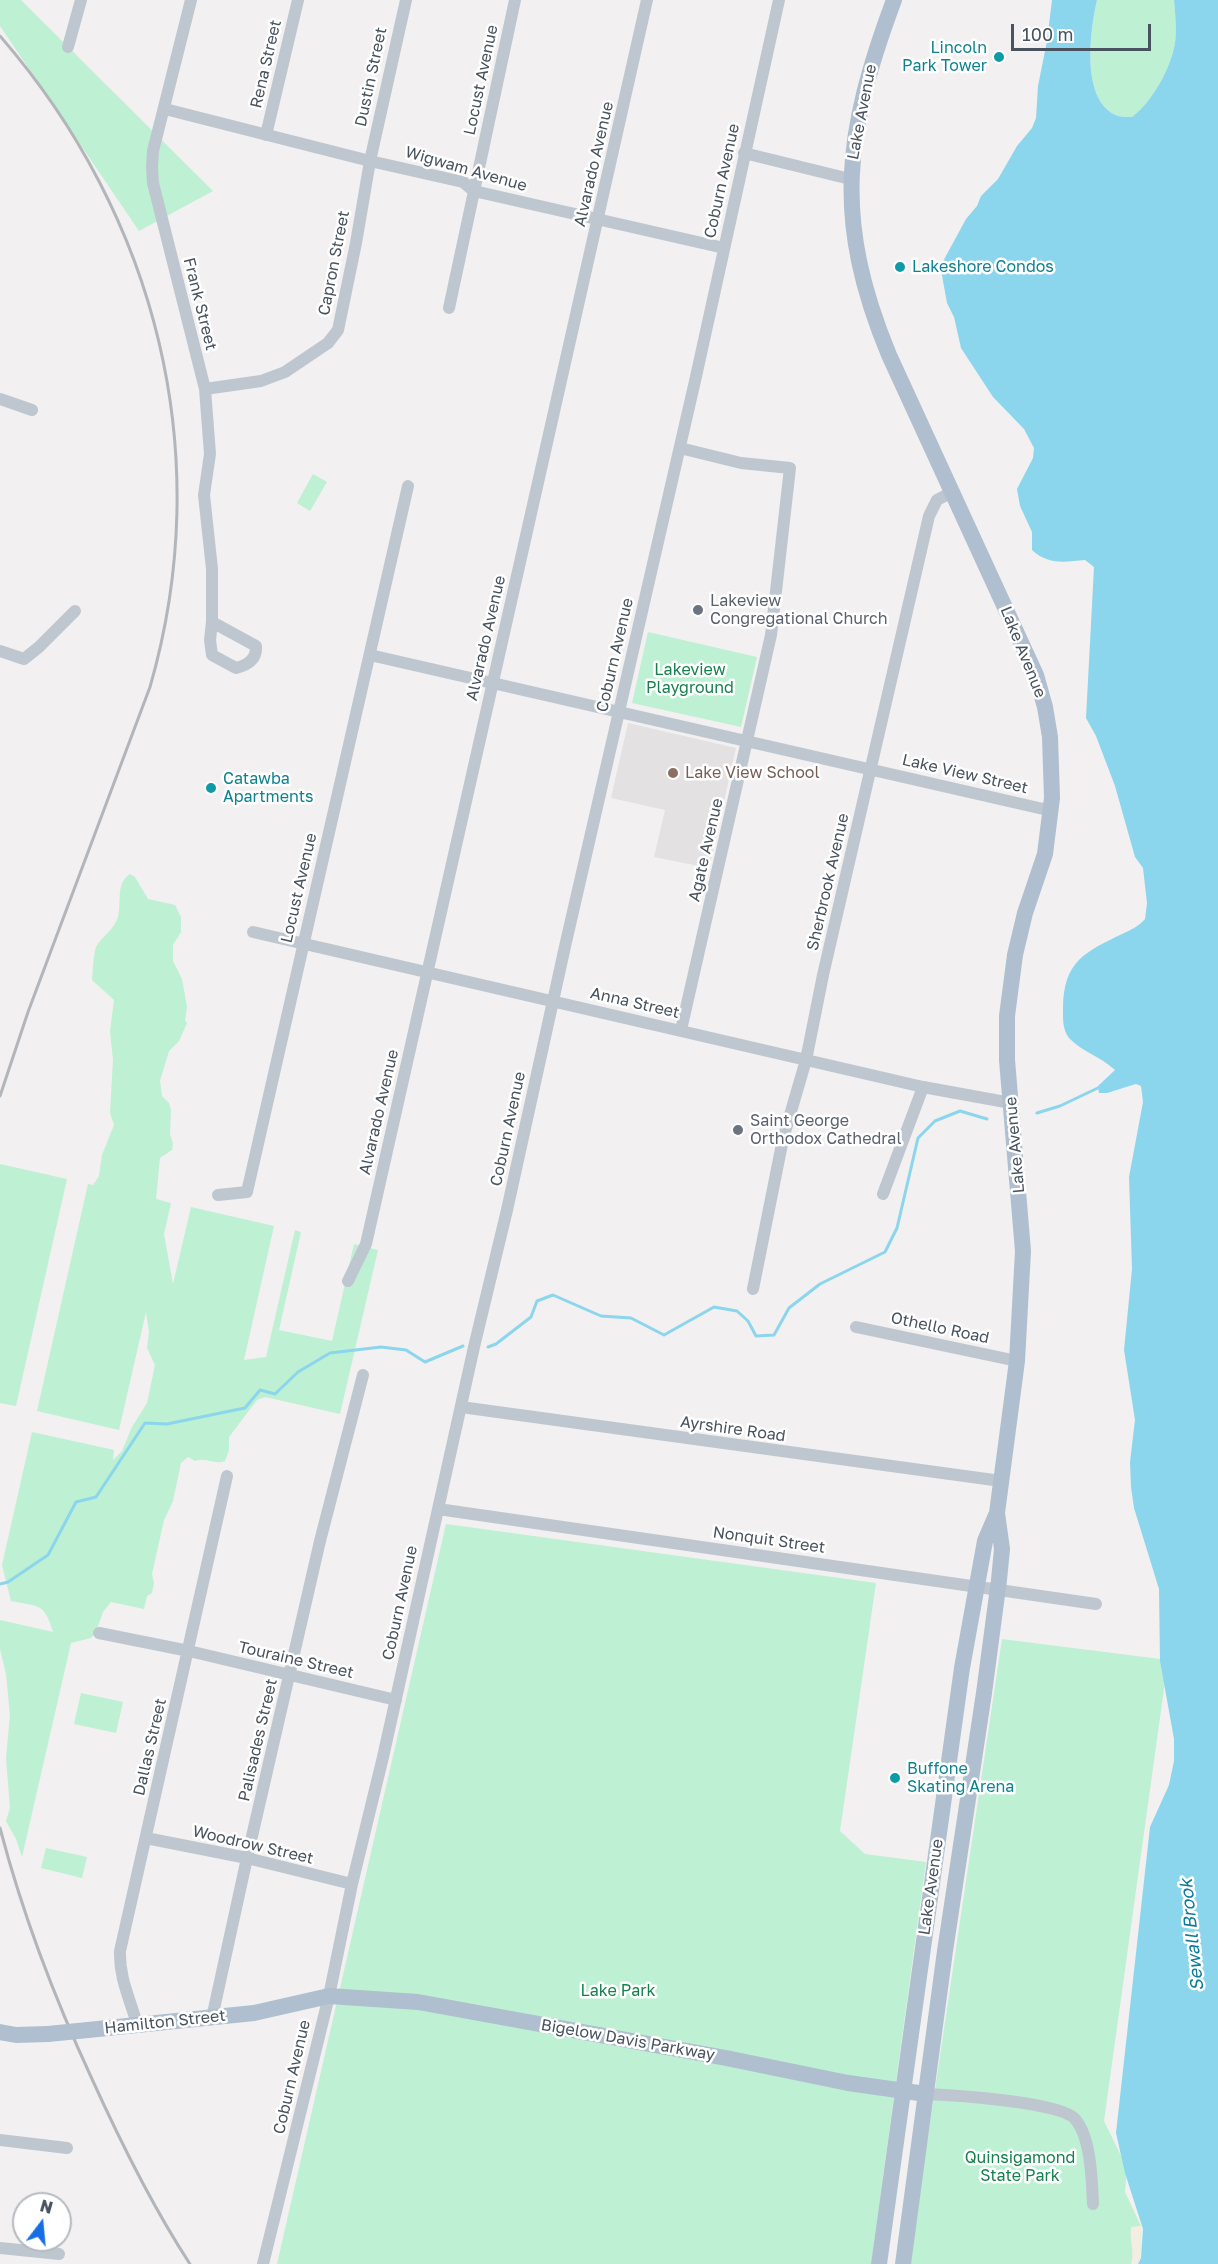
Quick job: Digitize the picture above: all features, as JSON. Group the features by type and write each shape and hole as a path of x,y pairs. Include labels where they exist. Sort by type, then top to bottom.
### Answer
{"main road":[{"name":"Lake Avenue","path":"879,2264 962,1668 985,1541 996,1513 1017,1361 1023,1251 1007,1040 1010,985 1025,913 1045,854 1052,811 1053,780 1050,730 1036,675 894,368 872,312 856,249 850,179 860,107 872,62 894,0"},
{"name":"Lake Avenue","path":"903,2264 997,1590 1002,1549 996,1513"},
{"name":"Bigelow Davis Parkway","path":"329,1996 418,2002 903,2092 926,2094"},
{"name":"Hamilton Street","path":"0,2032 27,2035 48,2034 212,2018 274,2009 329,1996"}],"street":[{"path":"68,47 81,0"},
{"name":"Frank Street","path":"190,0 153,156 153,183 205,389 210,454 204,495 213,569 212,622"},
{"name":"Rena Street","path":"266,135 298,0"},
{"name":"Dustin Street","path":"370,161 406,0"},
{"name":"Locust Avenue","path":"449,308 515,0"},
{"name":"Alvarado Avenue","path":"348,1281 366,1244 647,0"},
{"name":"Coburn Avenue","path":"263,2264 329,1996 352,1884 396,1700 680,448 779,0"},
{"name":"Wigwam Avenue","path":"165,109 463,182 474,191 724,248"},
{"path":"744,153 850,179"},
{"name":"Capron Street","path":"205,389 261,381 277,375 322,348 335,334 341,320 370,161"},
{"path":"0,399 32,410"},
{"name":"Agate Avenue","path":"680,448 741,463 790,468 771,635 681,1030"},
{"name":"Locust Avenue","path":"218,1195 247,1192 408,486"},
{"name":"Sherbrook Avenue","path":"753,1289 783,1139 806,1060 823,975 929,516 937,500 952,492"},
{"path":"0,651 24,658 39,647 75,611"},
{"path":"370,655 748,742"},
{"name":"Lake View Street","path":"748,742 1052,811"},
{"name":"Anna Street","path":"252,932 923,1087 1011,1103"},
{"path":"883,1194 923,1087"},
{"name":"Othello Road","path":"856,1327 1017,1361"},
{"name":"Palisades Street","path":"212,2018 247,1858 338,1471 363,1375"},
{"name":"Ayrshire Road","path":"461,1407 1001,1482"},
{"name":"Dallas Street","path":"137,2024 123,1985 119,1960 227,1476"},
{"name":"Nonquit Street","path":"438,1509 1096,1604"},
{"name":"Touraine Street","path":"99,1633 189,1651 396,1700"},
{"name":"Woodrow Street","path":"146,1838 247,1858 352,1884"},
{"path":"926,2094 1045,2107 1067,2113 1076,2119 1082,2132 1091,2172 1093,2204"},
{"path":"0,2140 67,2148"},
{"path":"0,2248 59,2254"}],"shaded area":[{"name":"Lake View School","path":"628,723 736,748 709,868 654,857 665,810 611,798"}],"green space":[{"path":"0,0 21,0 213,191 139,231 0,26"},
{"path":"1097,0 1174,0 1176,38 1173,53 1160,84 1147,103 1132,117 1118,116 1106,108 1098,96 1093,81 1091,46"},
{"path":"313,474 327,482 310,511 297,503"},
{"name":"Lakeview Playground","path":"648,632 757,657 741,727 632,703"},
{"path":"130,874 135,877 148,899 175,905 181,917 181,932 173,945 173,961 182,979 187,1007 185,1020 187,1023 179,1041 169,1051 160,1081 162,1096 169,1103 171,1110 170,1134 173,1144 172,1150 160,1158 156,1199 171,1203 164,1234 173,1284 191,1207 274,1226 244,1360 266,1357 295,1230 301,1232 279,1330 332,1341 354,1244 378,1250 340,1414 265,1397 257,1400 229,1437 229,1450 225,1461 195,1461 188,1457 181,1463 173,1501 164,1520 152,1574 154,1583 152,1593 147,1596 144,1609 111,1602 103,1612 96,1632 91,1638 71,1643 22,1857 16,1839 6,1821 10,1808 6,1758 10,1715 6,1674 0,1649 0,1620 53,1632 47,1615 39,1608 11,1601 2,1565 32,1432 114,1450 113,1460 122,1451 132,1427 147,1403 155,1365 147,1348 149,1332 146,1312 119,1430 37,1411 88,1184 93,1185 99,1176 102,1155 114,1125 110,1113 113,1060 110,1031 114,1000 92,980 96,947 118,917 122,883"},
{"path":"0,1164 67,1179 16,1406 0,1403"},
{"name":"Lake Park","path":"446,1524 876,1583 840,1831 865,1854 926,1862 871,2264 277,2264"},
{"name":"Quinsigamond State Park","path":"1002,1639 1168,1660 1104,2121 1127,2168 1125,2192 1141,2226 1138,2264 909,2264"},
{"path":"81,1693 123,1702 116,1733 74,1724"},
{"path":"46,1848 87,1857 82,1878 41,1868"}],"sand":[{"path":"1141,2226 1140,2257 1138,2264 1131,2264 1131,2227"}],"water":[{"name":"Sewall Brook","path":"1052,0 1097,0 1091,46 1093,81 1098,96 1106,108 1118,116 1132,117 1153,94 1173,53 1176,38 1174,0 1218,0 1218,2264 1138,2264 1141,2258 1143,2229 1125,2173 1116,2133 1150,1827 1169,1785 1174,1761 1174,1739 1160,1661 1159,1589 1134,1508 1131,1487 1130,1462 1135,1420 1124,1350 1132,1269 1129,1177 1143,1102 1141,1086 1136,1084 1107,1093 1099,1093 1098,1086 1115,1070 1069,1038 1064,1027 1063,1007 1067,979 1079,960 1097,947 1135,928 1145,919 1147,903 1143,868 1135,857 1115,786 1096,736 1086,718 1094,567 1085,560 1064,562 1051,560 1032,550 1032,532 1020,506 1017,489 1033,458 1034,448 1024,429 993,397 961,348 954,317 947,303 941,270 941,265 966,219 977,206 981,196 998,179 1017,146 1032,128 1036,118 1038,86"}],"waterway":[{"path":"1037,1113 1060,1106 1102,1086"},
{"path":"488,1347 496,1344 531,1317 537,1301 553,1295 601,1316 631,1318 664,1335 714,1307 737,1311 748,1321 756,1336 774,1335 789,1308 820,1284 885,1252 897,1228 918,1138 935,1121 960,1111 987,1119"},
{"path":"0,1584 8,1582 48,1555 76,1502 96,1497 145,1423 167,1424 245,1408 260,1390 275,1394 298,1372 330,1353 381,1347 406,1350 425,1362 463,1346"}],"railway":[{"path":"0,36 54,106 99,181 134,260 159,342 173,427 177,513 169,600 150,687 28,1012 0,1096"},
{"path":"0,1828 29,1924 78,2048 138,2174 190,2264"}],"place":[{"name":"Lincoln Park Tower","path":"999,57"},
{"name":"Lakeshore Condos","path":"900,267"},
{"name":"Lakeview Congregational Church","path":"698,610"},
{"name":"Lake View School","path":"673,773"},
{"name":"Catawba Apartments","path":"211,788"},
{"name":"Saint George Orthodox Cathedral","path":"738,1130"},
{"name":"Buffone Skating Arena","path":"895,1778"}]}
